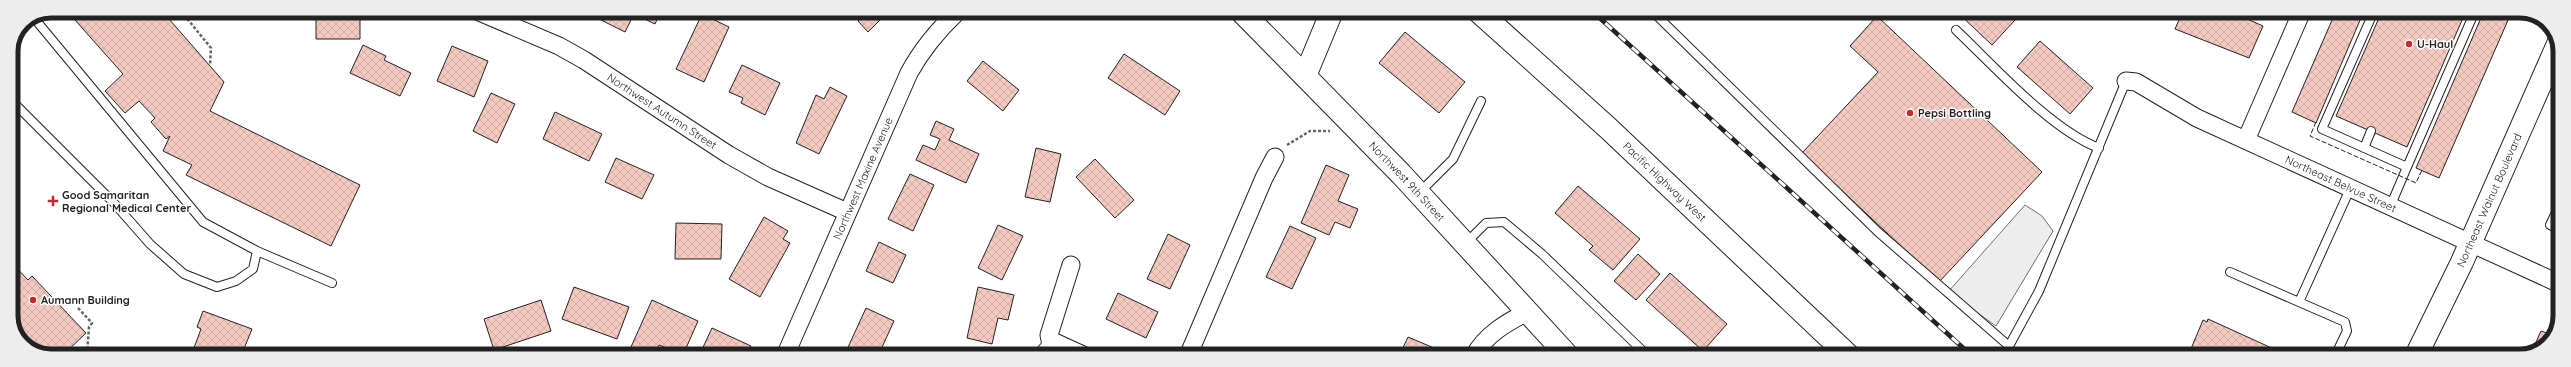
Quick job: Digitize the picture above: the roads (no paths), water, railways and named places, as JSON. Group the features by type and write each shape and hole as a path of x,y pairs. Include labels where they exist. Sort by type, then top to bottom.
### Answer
{"main road":[{"name":"Northwest 9th Street","path":"1248,18 1351,122 1561,349"},
{"path":"1305,76 1329,18"},
{"name":"Pacific Highway West","path":"1486,18 1608,128 1842,349"},
{"name":"Northeast Walnut Boulevard","path":"2419,349 2470,242 2553,55"}],"street":[{"name":"Northwest Autumn Street","path":"494,18 560,46 591,64 729,155 768,177 847,212"},
{"name":"Northwest Maxine Avenue","path":"788,349 909,73 920,54 940,28 951,18"},
{"path":"2246,140 2299,18"},
{"name":"Northeast Belvue Street","path":"2126,81 2136,82 2197,118 2553,281"},
{"path":"1191,349 1264,178 1275,158"},
{"path":"1070,349 1050,340 1050,327 1071,265"},
{"path":"1479,349 1484,341 1502,325 1527,312"}],"lane":[{"path":"1659,18 1878,232 2009,346 2039,291 2126,81"},
{"path":"2371,18 2322,129 2407,166"},
{"path":"2390,207 2472,18"},
{"path":"37,22 203,222 257,251 332,283"},
{"path":"1956,30 2048,116 2083,142 2098,148"},
{"path":"1419,194 1453,159 1481,101"},
{"path":"18,107 114,203 150,244 184,274 217,287 236,281 253,269 257,251"},
{"path":"2364,148 2371,131"},
{"path":"2299,302 2350,189"},
{"path":"2553,219 2550,225 2553,226"},
{"path":"1465,244 1486,223 1504,222 1542,254 1641,349"},
{"path":"2230,272 2345,322 2347,326 2337,349"},
{"path":"1042,349 1050,340"}],"railway":[{"path":"1600,18 1964,349"}],"place":[{"name":"U-Haul","path":"2409,44"},
{"name":"Pepsi Bottling","path":"1910,113"},
{"name":"Good Samaritan Regional Medical Center","path":"53,201"},
{"name":"Aumann Building","path":"33,300"}]}
